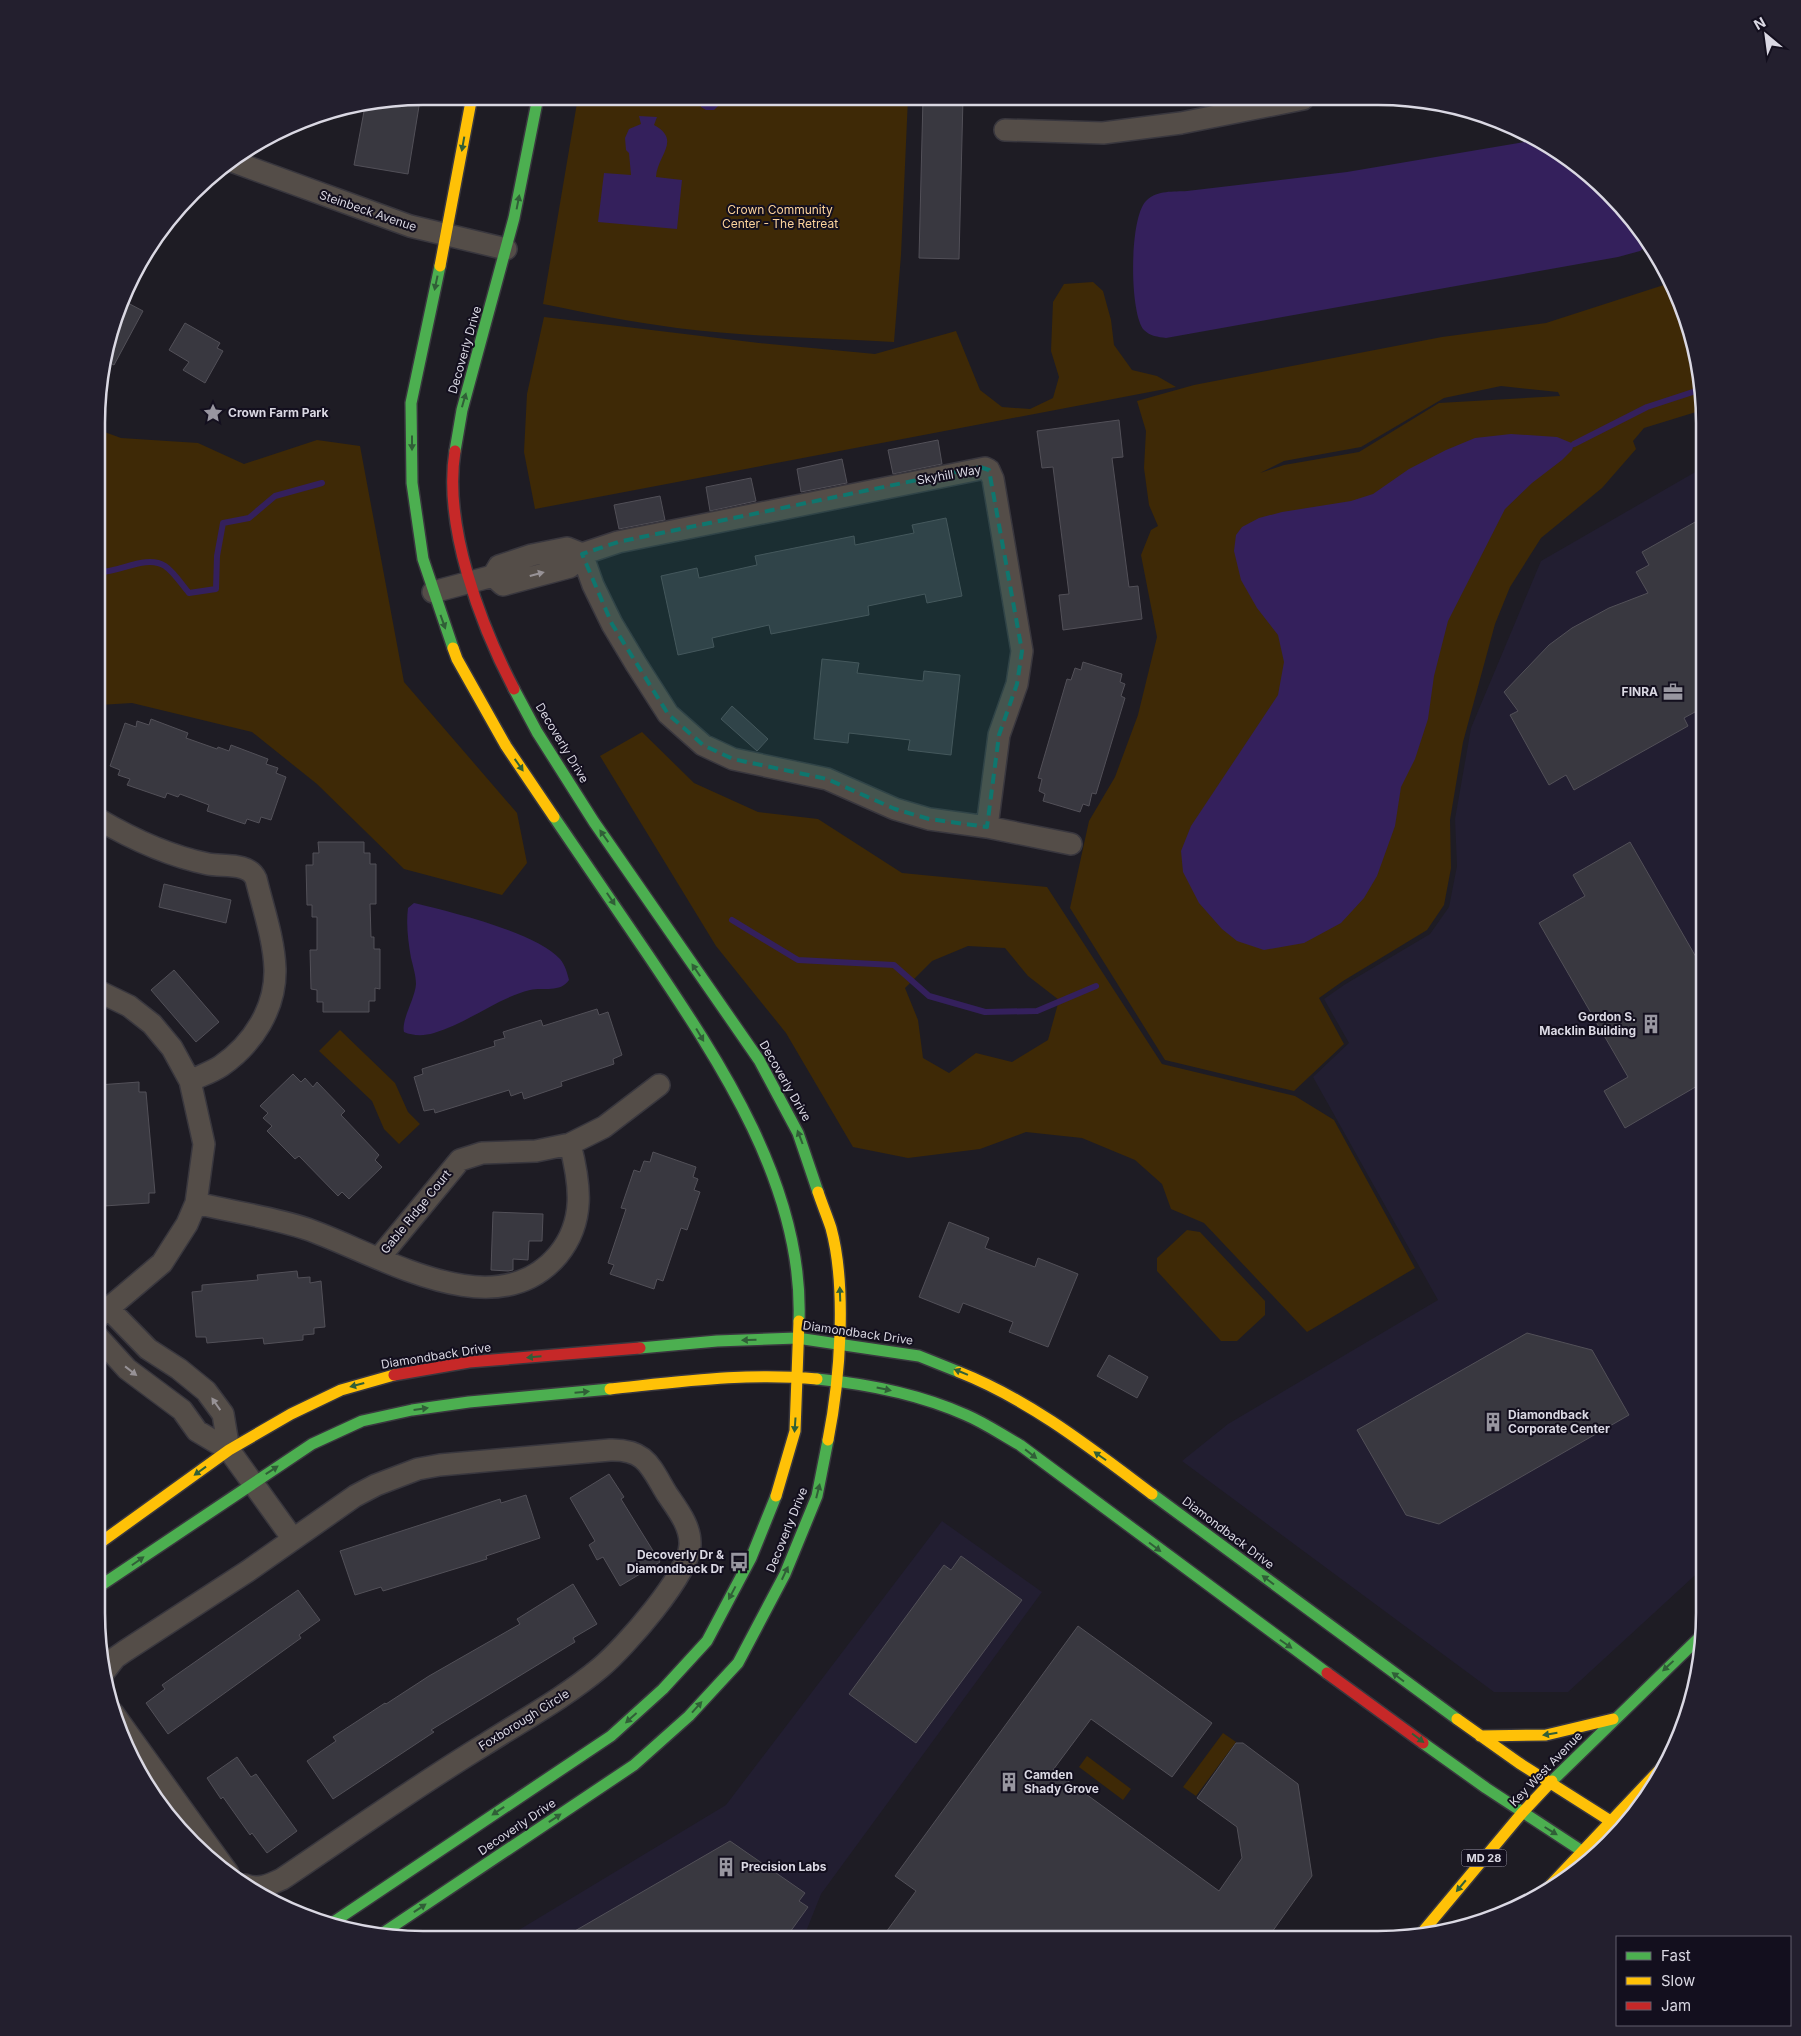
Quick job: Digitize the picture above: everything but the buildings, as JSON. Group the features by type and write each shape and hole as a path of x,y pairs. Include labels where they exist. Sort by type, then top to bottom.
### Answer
{"street":[{"name":"Decoverly Drive","path":"338,1919 611,1736 663,1690 707,1641 751,1558 781,1485 795,1431 800,1288 791,1235 762,1147 685,1004 506,746 457,659 423,559 412,483 411,403 446,236 470,105"},
{"name":"Decoverly Drive","path":"389,1929 634,1765 689,1716 738,1663 785,1574 817,1496 829,1439 836,1380 840,1287 831,1230 798,1133 759,1060 704,989 537,732 503,668 481,616 470,582 456,521 453,466 462,410 514,218 536,105"},
{"path":"1005,130 1102,133 1181,123 1272,105"},
{"name":"Steinbeck Avenue","path":"239,164 410,226 506,250"},
{"name":"Skyhill Way","path":"433,592 493,576 499,566 532,555 568,548 582,554 618,542 950,473 980,467 989,470 995,488 1022,651 1017,684 999,735 987,827"},
{"path":"582,554 593,585 608,616 636,664 668,714 703,745 734,759 827,779 895,809 929,819 987,827 1071,844"},
{"path":"105,823 127,836 169,853 208,864 245,868 252,872 256,879 268,928 275,969 271,1003 258,1029 240,1052 220,1067 190,1081"},
{"path":"105,994 129,1006 152,1024 172,1048 190,1081 204,1144 196,1204 162,1263 105,1311"},
{"name":"Gable Ridge Court","path":"379,1258 460,1160 482,1153 536,1151 570,1144 604,1127 659,1085"},
{"name":"Gable Ridge Court","path":"196,1204 305,1229 450,1284 471,1288 510,1286 529,1279 548,1267 564,1248 574,1226 580,1202 577,1172 570,1144"},
{"path":"105,1315 148,1349 179,1368 206,1391 223,1414 230,1450"},
{"name":"Diamondback Drive","path":"105,1539 230,1450 292,1414 341,1390 402,1373 469,1362 717,1341 798,1338 919,1356 987,1383 1042,1415 1480,1736 1550,1783 1616,1824"},
{"path":"105,1344 127,1369 182,1410 197,1431 230,1450 254,1481 293,1539"},
{"path":"105,1583 254,1481 312,1444 362,1422 412,1410 720,1378 796,1377 836,1380 911,1395 967,1415 1020,1445 1279,1639 1522,1813 1586,1853"},
{"name":"Foxborough Circle","path":"110,1665 125,1651 355,1496 376,1485 418,1469 465,1462 625,1449 639,1454 647,1461 686,1525 690,1545 688,1558 677,1578 636,1632 601,1667 558,1701 484,1745 282,1879 262,1887"},
{"name":"Key West Avenue","path":"1427,1927 1522,1813 1550,1783 1694,1642"},
{"path":"1480,1736 1546,1735 1614,1719"},
{"path":"130,1737 213,1852"},
{"path":"1589,1851 1611,1820 1646,1784"}],"highlighted area":[{"path":"980,467 989,470 1022,651 1017,684 999,735 987,827 929,819 895,809 827,779 733,759 703,745 668,714 612,624 582,554 618,542"}],"shaded area":[{"path":"701,105 719,105 714,110 706,110"},
{"path":"639,116 657,117 654,125 666,136 666,149 657,169 656,177 682,180 677,229 598,222 604,173 631,175 629,153 626,150 625,138 629,129 641,124"},
{"path":"1526,142 1555,159 1588,184 1617,213 1643,248 1618,257 1166,338 1154,336 1144,330 1139,320 1136,305 1133,264 1137,224 1141,209 1147,200 1166,192 1347,172"},
{"path":"1511,434 1557,437 1574,444 1572,450 1562,460 1532,483 1505,509 1448,621 1434,676 1428,719 1415,759 1401,787 1395,826 1377,876 1364,898 1341,923 1304,943 1264,950 1237,941 1222,929 1199,903 1183,872 1181,851 1191,826 1278,695 1284,662 1278,635 1257,608 1241,580 1234,551 1236,535 1242,527 1259,518 1282,512 1351,501 1373,494 1409,469 1446,450 1475,438"},
{"path":"1696,472 1696,1574 1568,1692 1494,1692 1182,1461 1228,1424 1438,1300 1313,1077 1349,1043 1324,999 1430,934 1449,907 1457,866 1455,819 1471,728 1541,561"},
{"path":"414,903 492,924 532,940 548,949 560,959 566,969 569,980 561,987 530,990 517,994 434,1033 419,1035 404,1032 404,1022 416,984 407,926 408,908"},
{"path":"942,1521 1042,1592 821,1894 806,1931 517,1931 726,1805"}],"green space":[{"name":"Crown Community Center - The Retreat","path":"577,105 908,105 901,255 894,342 704,331 643,323 543,304"},
{"path":"1093,282 1103,291 1111,320 1114,345 1132,370 1157,376 1176,387 535,509 524,452 527,394 544,317 759,343 875,354 956,331 980,390 1002,407 1030,409 1053,398 1059,377 1051,351 1053,302 1064,284"},
{"path":"1664,285 1679,321 1690,361 1695,412 1644,428 1633,441 1636,449 1602,488 1541,538 1510,587 1495,624 1463,742 1450,820 1451,868 1444,905 1427,930 1343,981 1319,998 1344,1044 1294,1091 1165,1060 1070,908 1089,821 1115,777 1138,715 1157,637 1141,555 1151,530 1158,526 1149,505 1144,468 1146,431 1137,401 1194,385 1442,337 1546,323","holes":["1501,386 1558,392 1560,396 1439,403 1359,452 1284,465 1260,473 1284,461 1361,447 1444,398"]},
{"path":"105,432 121,438 198,443 244,464 317,440 360,446 404,682 517,813 527,863 502,895 404,869 317,784 252,732 132,703 105,705"},
{"path":"642,732 694,783 758,812 818,819 902,873 1047,887 1162,1064 1295,1096 1334,1120 1415,1268 1307,1332 1204,1223 1171,1209 1162,1184 1135,1160 1082,1138 1026,1132 980,1149 908,1158 853,1147 786,1033 716,946 600,756","holes":["968,946 1005,948 1028,976 1059,1000 1048,1040 1012,1062 976,1053 949,1073 923,1058 918,1020 905,988 932,961"]},
{"path":"340,1030 395,1083 408,1112 420,1124 399,1144 384,1129 372,1101 319,1051"},
{"path":"1187,1230 1200,1232 1265,1301 1265,1315 1237,1341 1221,1341 1157,1271 1157,1258"},
{"path":"1223,1733 1236,1742 1196,1796 1183,1787"},
{"path":"1087,1756 1131,1789 1123,1800 1079,1767"}],"waterway":[{"path":"1574,444 1647,407 1694,392"},
{"path":"105,572 141,563 158,563 172,572 189,593 216,589 217,556 223,523 249,518 275,496 322,483"},
{"path":"732,920 798,960 894,965 929,996 985,1012 1037,1011 1096,986"}],"traffic: fast":[{"path":"455,451 462,410 514,218 536,105"},
{"path":"440,266 411,403 412,483 423,559 453,648"},
{"path":"514,689 537,732 594,822 759,1060 798,1133 818,1192"},
{"path":"554,817 703,1038 729,1082 752,1128 772,1175 788,1222 797,1271 799,1321"},
{"path":"640,1348 717,1341 797,1338 919,1356 959,1372"},
{"path":"817,1379 874,1387 912,1396 930,1401 987,1425 1020,1445 1327,1673"},
{"path":"105,1583 312,1444 362,1421 412,1410 469,1402 610,1389"},
{"path":"389,1929 634,1765 689,1716 738,1663 785,1574 817,1496 828,1440"},
{"path":"1152,1494 1457,1719"},
{"path":"338,1919 611,1736 663,1689 707,1641 751,1558 776,1496"},
{"path":"1552,1781 1694,1643"},
{"path":"1423,1743 1486,1788 1586,1854"}],"traffic: slow":[{"path":"440,266 470,105"},
{"path":"453,648 457,659 506,746 554,817"},
{"path":"818,1192 831,1228 839,1278 840,1334 836,1390 828,1440"},
{"path":"776,1496 795,1431 799,1321"},
{"path":"959,1372 985,1383 1035,1411 1083,1443 1152,1494"},
{"path":"105,1539 229,1450 291,1414 341,1390 394,1375"},
{"path":"610,1389 739,1377 817,1379"},
{"path":"1457,1719 1519,1763 1616,1824"},
{"path":"1480,1736 1546,1735 1613,1719"},
{"path":"1427,1927 1522,1813 1552,1781"},
{"path":"1564,1870 1645,1785"}],"traffic: jam":[{"path":"455,451 453,480 454,510 459,542 477,605 514,689"},
{"path":"394,1375 469,1362 640,1348"},
{"path":"1327,1673 1423,1743"}],"place":[{"name":"Crown Farm Park","path":"213,413"},
{"name":"FINRA","path":"1673,692"},
{"name":"Gordon S. Macklin Building","path":"1651,1024"},
{"name":"Diamondback Corporate Center","path":"1493,1422"},
{"name":"Decoverly Dr & Diamondback Dr","path":"739,1562"},
{"name":"Camden Shady Grove","path":"1009,1782"},
{"name":"Precision Labs","path":"726,1867"}]}
